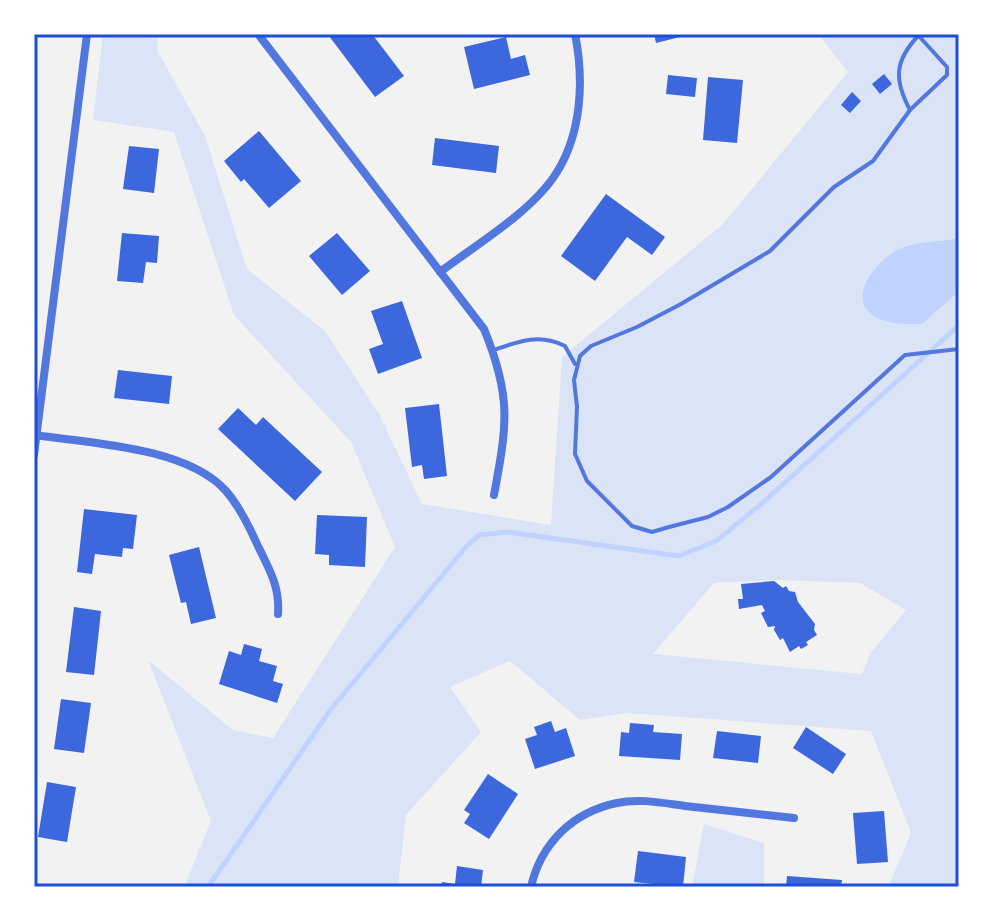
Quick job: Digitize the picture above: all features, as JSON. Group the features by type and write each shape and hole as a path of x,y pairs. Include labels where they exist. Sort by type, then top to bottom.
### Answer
{"street":[{"path":"34,455 87,34"},
{"path":"258,34 484,329 504,389 506,431 494,495"},
{"path":"440,272 519,212 557,172 578,118 580,81 575,34"},
{"path":"35,436 158,453 209,477 226,492 250,528 279,592 278,614"},
{"path":"531,887 535,867 560,832 579,818 620,802 649,802 794,818"}],"lane":[{"path":"575,366 591,346 681,304 770,251 834,187 873,161 910,110 944,79 948,70 918,35 902,57 899,71 900,86 910,110"},
{"path":"493,351 520,341 542,338 565,346 575,366 575,454 580,468 587,481 632,526 652,532 708,517 771,477 905,355 959,349"}],"shaded area":[{"path":"103,34 158,34 157,50 205,136 247,269 325,331 379,414 422,504 551,525 562,357 723,224 848,72 818,34 959,34 959,887 888,887 911,833 871,731 627,713 580,720 510,661 450,687 481,732 406,815 398,887 184,887 211,821 148,660 233,730 273,738 395,547 351,442 234,315 174,132 93,120","holes":["775,580 860,583 906,610 870,654 862,674 653,654 714,583"]},
{"path":"704,824 764,843 764,887 692,887"}],"water":[{"path":"959,238 959,291 922,324 886,321 868,311 862,296 864,287 873,271 892,253 925,242"}],"building":[{"path":"372,34 404,76 375,97 329,36"},
{"path":"654,34 688,34 688,35 656,43"},
{"path":"506,37 511,59 525,55 530,75 474,89 464,47"},
{"path":"884,74 892,84 880,94 872,84"},
{"path":"668,75 697,78 695,97 666,94"},
{"path":"708,77 743,80 737,143 703,140"},
{"path":"852,92 861,101 850,113 841,105"},
{"path":"259,131 301,181 269,208 224,161"},
{"path":"435,138 499,146 496,173 432,165"},
{"path":"129,146 159,149 154,193 123,189"},
{"path":"606,194 665,237 652,255 627,237 595,281 561,256"},
{"path":"122,233 159,236 157,263 146,262 143,283 117,281"},
{"path":"337,233 370,271 342,295 309,256"},
{"path":"402,301 422,358 378,374 369,349 383,344 371,311"},
{"path":"118,370 172,376 169,404 114,398"},
{"path":"439,404 447,476 424,479 422,465 412,467 405,408"},
{"path":"238,408 256,425 263,417 322,472 295,501 218,429"},
{"path":"84,509 137,515 133,549 123,548 122,557 95,554 92,574 77,572"},
{"path":"317,515 367,517 365,567 329,565 329,555 315,554"},
{"path":"199,547 216,618 191,624 186,602 181,603 169,555"},
{"path":"774,581 795,592 798,602 815,624 817,635 801,649 799,646 790,652 783,638 780,640 774,630 775,626 768,627 761,613 765,611 762,605 739,609 738,599 743,599 741,584"},
{"path":"74,607 101,611 94,675 66,672"},
{"path":"244,644 262,649 259,661 277,666 273,681 283,684 277,703 219,684 229,651 241,655"},
{"path":"61,699 91,703 84,753 54,749"},
{"path":"551,721 555,732 566,728 575,756 535,769 525,739 537,735 534,727"},
{"path":"630,723 654,725 653,732 682,734 680,760 619,756 621,732 629,733"},
{"path":"806,727 846,754 833,774 793,748"},
{"path":"717,731 761,736 758,763 713,758"},
{"path":"488,774 518,794 489,839 464,823 470,814 464,810"},
{"path":"47,782 76,787 67,842 38,837"},
{"path":"884,811 888,862 857,864 853,813"},
{"path":"638,851 686,857 683,887 634,882"},
{"path":"457,866 483,870 481,887 442,887 442,882 455,884"},
{"path":"787,876 842,880 841,887 786,887"}],"waterway":[{"path":"208,887 331,709 479,535 507,532 679,556 716,541 759,506 959,325"}]}
